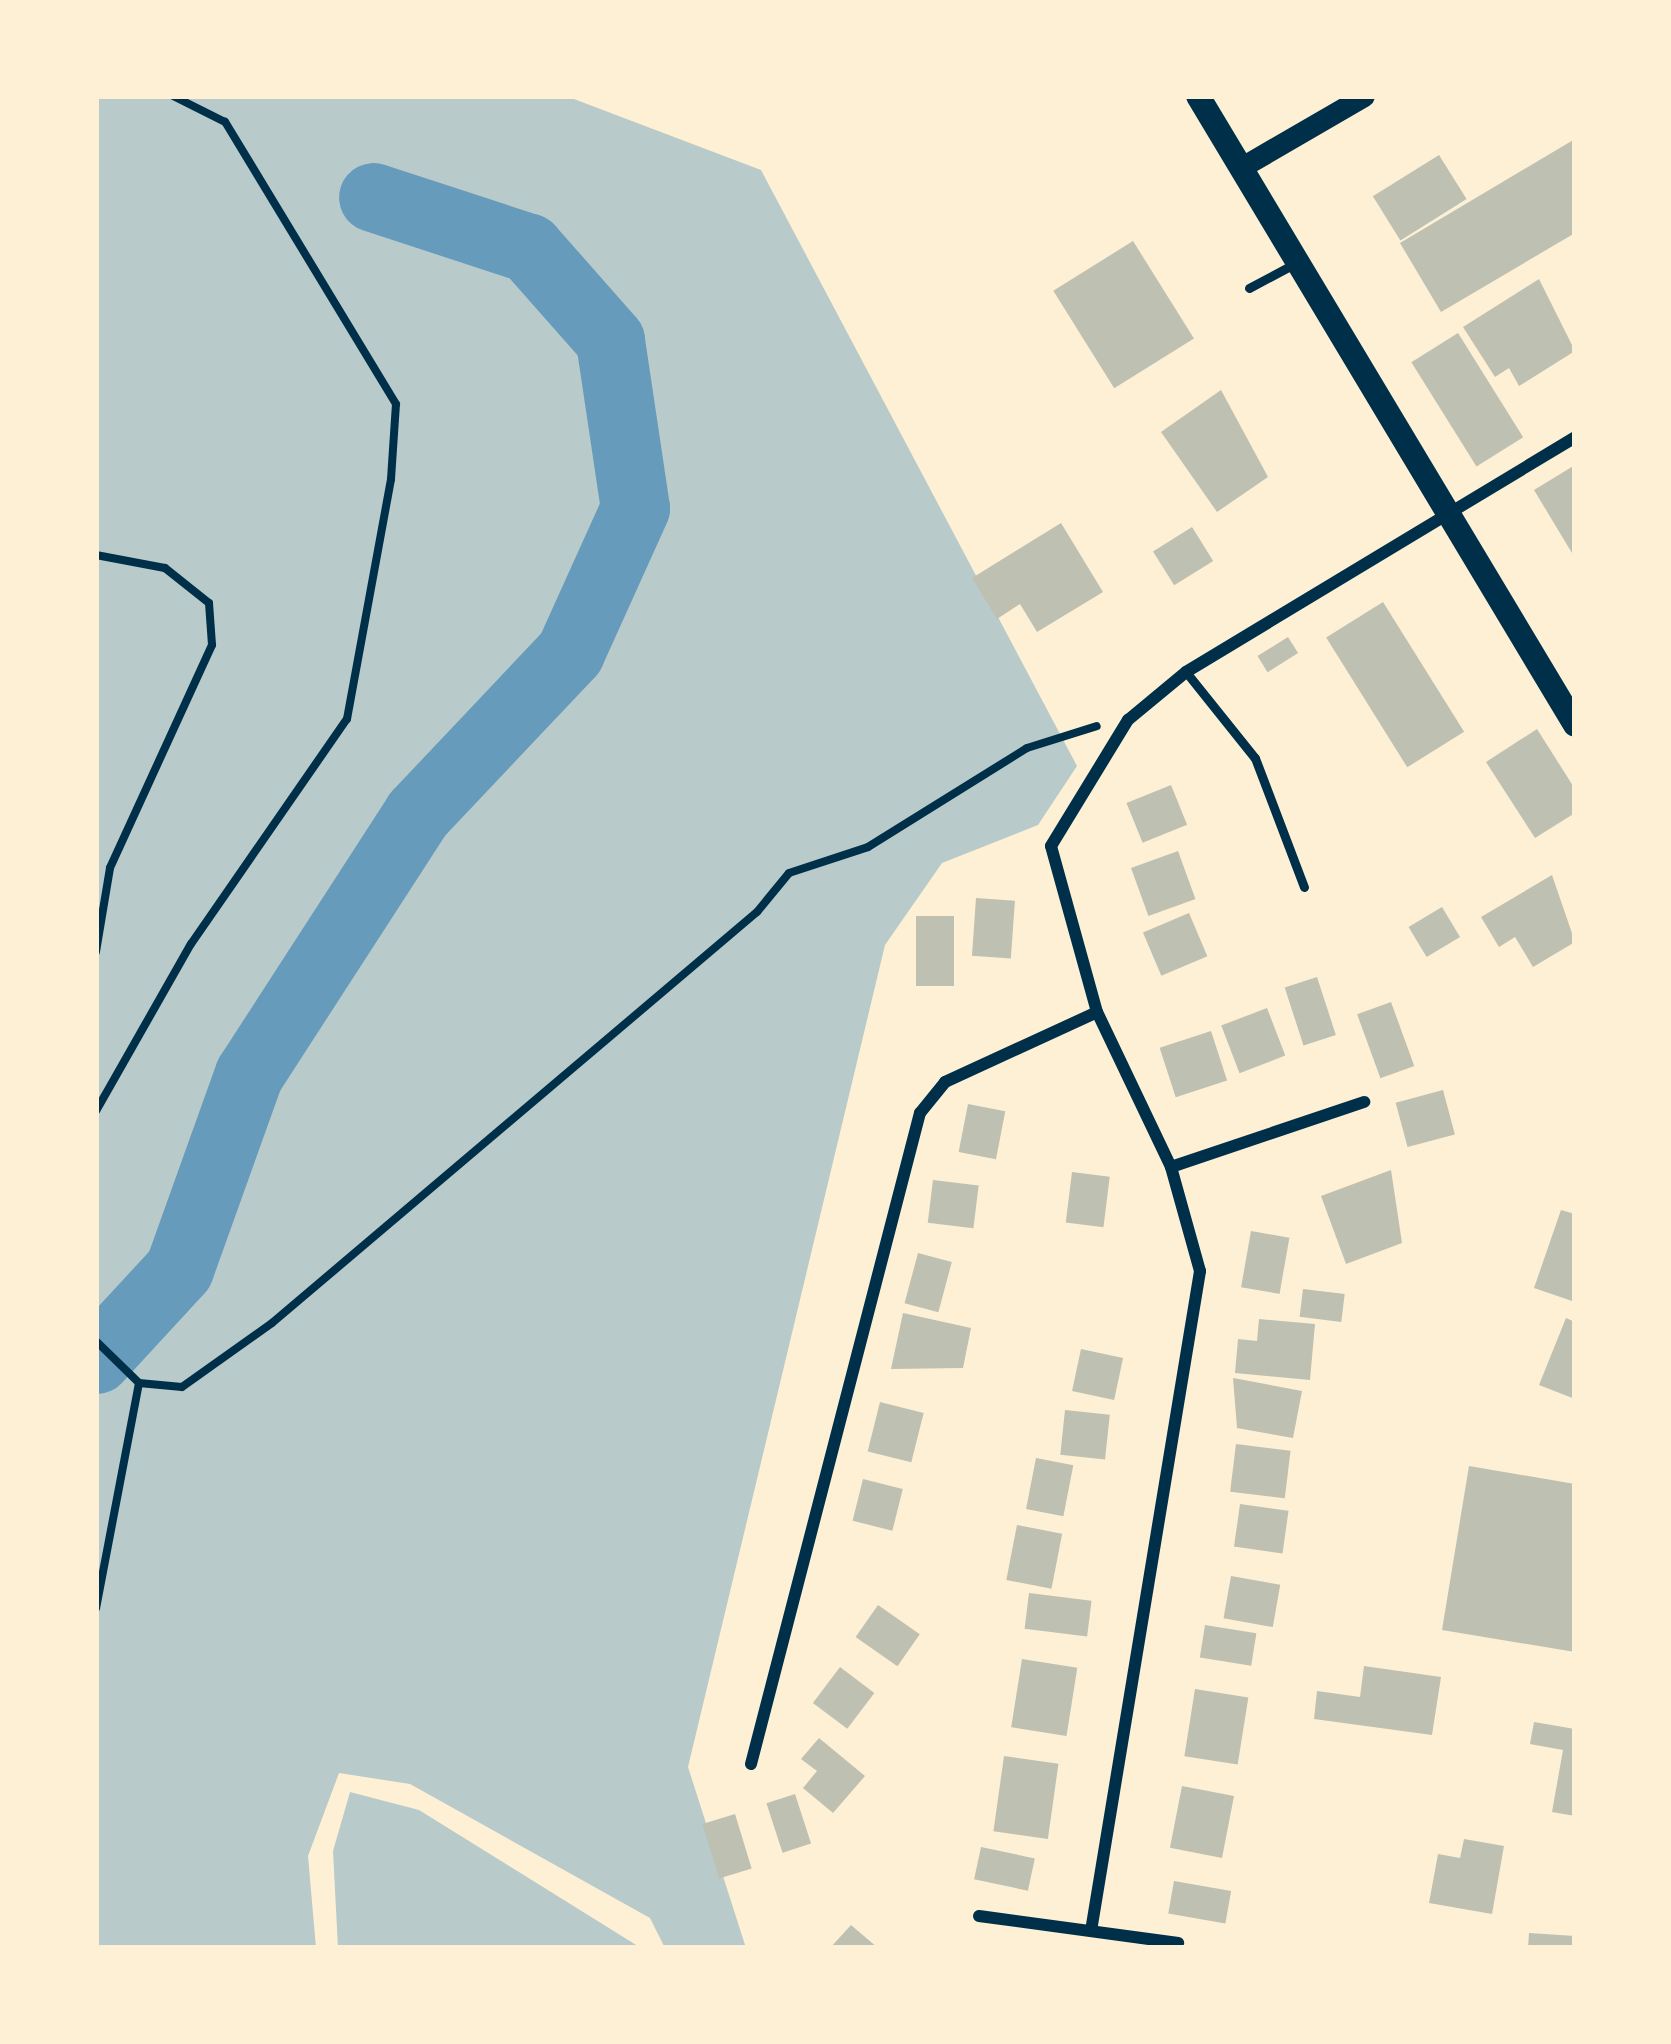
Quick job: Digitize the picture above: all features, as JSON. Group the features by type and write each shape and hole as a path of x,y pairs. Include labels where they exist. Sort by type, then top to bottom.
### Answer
{"main road":[{"path":"1198,96 1441,516 1575,725"}],"street":[{"path":"1240,168 1364,96"},
{"path":"1091,1931 1200,1271 1171,1167 1097,1012 1051,845 1127,720 1186,672 1575,437"},
{"path":"751,1764 920,1113 945,1082 1097,1012"},
{"path":"1171,1167 1364,1102"},
{"path":"979,1916 1178,1943"}],"lane":[{"path":"1249,288 1294,265"},
{"path":"1186,672 1255,758 1304,887"}],"path":[{"path":"96,1111 191,944 347,719 392,460 397,404 225,122 173,96"},
{"path":"96,555 164,568 209,603 212,645 110,868 96,952"},
{"path":"96,1341 139,1383 182,1387 272,1323 758,912 789,872 868,848 1027,748 1127,720"},
{"path":"96,1608 139,1383"}],"shaded area":[{"path":"96,96 566,96 761,170 1077,766 1038,825 942,863 885,945 688,1767 746,1948 665,1948 650,1918 410,1784 339,1773 308,1856 316,1948 96,1948"},
{"path":"350,1792 419,1810 641,1948 338,1948 333,1851"}],"building":[{"path":"1575,139 1575,233 1441,312 1400,243"},
{"path":"1439,155 1467,199 1400,240 1373,196"},
{"path":"1133,241 1194,339 1114,388 1053,291"},
{"path":"1539,279 1575,351 1519,386 1509,368 1495,377 1463,327"},
{"path":"1458,333 1523,437 1477,466 1411,362"},
{"path":"1221,390 1268,477 1217,512 1161,432"},
{"path":"1575,465 1575,558 1534,490"},
{"path":"1061,523 1103,592 1037,632 1020,604 997,619 972,578"},
{"path":"1192,527 1213,561 1174,585 1153,551"},
{"path":"1383,602 1464,732 1407,767 1326,638"},
{"path":"1288,637 1298,653 1268,672 1257,656"},
{"path":"1537,729 1575,789 1575,813 1535,838 1486,762"},
{"path":"1171,785 1187,825 1143,843 1126,803"},
{"path":"1178,851 1195,899 1148,916 1131,868"},
{"path":"1552,875 1575,942 1533,967 1515,937 1499,947 1481,917"},
{"path":"976,898 1015,901 1011,959 972,956"},
{"path":"1442,907 1460,937 1427,957 1409,927"},
{"path":"1189,913 1207,956 1161,976 1143,933"},
{"path":"916,916 954,916 954,986 916,986"},
{"path":"1317,977 1336,1035 1304,1046 1285,988"},
{"path":"1391,1002 1414,1066 1380,1078 1357,1014"},
{"path":"1267,1008 1285,1056 1240,1073 1221,1026"},
{"path":"1211,1031 1227,1080 1176,1097 1160,1048"},
{"path":"1443,1090 1455,1134 1408,1147 1396,1103"},
{"path":"968,1104 1005,1111 996,1159 959,1152"},
{"path":"1391,1170 1402,1243 1346,1264 1321,1196"},
{"path":"1072,1172 1110,1177 1104,1227 1066,1223"},
{"path":"933,1180 979,1186 973,1228 928,1223"},
{"path":"1561,1210 1575,1214 1575,1302 1534,1288"},
{"path":"1251,1231 1289,1238 1280,1294 1241,1287"},
{"path":"918,1253 952,1262 938,1312 905,1303"},
{"path":"1303,1289 1345,1294 1341,1322 1300,1317"},
{"path":"903,1313 971,1328 963,1368 891,1369"},
{"path":"1566,1318 1575,1322 1575,1399 1539,1385"},
{"path":"1259,1319 1315,1324 1310,1380 1235,1373 1238,1339 1257,1341"},
{"path":"1081,1349 1123,1358 1114,1400 1072,1391"},
{"path":"1233,1378 1302,1391 1293,1438 1237,1428"},
{"path":"880,1402 924,1413 911,1462 868,1451"},
{"path":"1065,1410 1110,1415 1105,1459 1060,1455"},
{"path":"1236,1444 1291,1451 1285,1498 1230,1492"},
{"path":"1036,1458 1073,1465 1063,1516 1026,1509"},
{"path":"1469,1466 1575,1484 1575,1652 1442,1630"},
{"path":"863,1479 903,1489 892,1531 853,1521"},
{"path":"1240,1504 1289,1511 1283,1553 1234,1547"},
{"path":"1017,1525 1062,1534 1051,1589 1006,1580"},
{"path":"1231,1576 1280,1585 1273,1627 1224,1618"},
{"path":"1029,1593 1092,1601 1087,1636 1025,1629"},
{"path":"878,1605 920,1634 897,1666 856,1637"},
{"path":"1205,1625 1256,1633 1251,1666 1200,1658"},
{"path":"1022,1659 1077,1668 1067,1736 1011,1727"},
{"path":"1364,1666 1441,1677 1432,1735 1314,1719 1317,1691 1360,1697"},
{"path":"840,1667 874,1693 847,1729 813,1703"},
{"path":"1195,1689 1248,1697 1238,1765 1184,1756"},
{"path":"1534,1722 1575,1729 1575,1816 1552,1812 1563,1750 1530,1744"},
{"path":"819,1738 865,1776 833,1813 803,1788 817,1771 801,1759"},
{"path":"1004,1756 1058,1764 1048,1839 993,1831"},
{"path":"1182,1786 1234,1796 1222,1858 1170,1848"},
{"path":"795,1794 811,1843 783,1853 766,1803"},
{"path":"735,1814 752,1869 719,1878 702,1824"},
{"path":"1464,1839 1504,1846 1492,1914 1429,1903 1438,1854 1460,1858"},
{"path":"981,1847 1035,1858 1028,1891 974,1879"},
{"path":"1174,1881 1231,1891 1225,1924 1168,1913"},
{"path":"851,1925 878,1948 830,1948"},
{"path":"1529,1933 1575,1936 1575,1948 1528,1948"}],"waterway":[{"path":"96,1359 179,1269 249,1074 417,814 570,652 635,508 610,340 529,248 373,197"}]}
